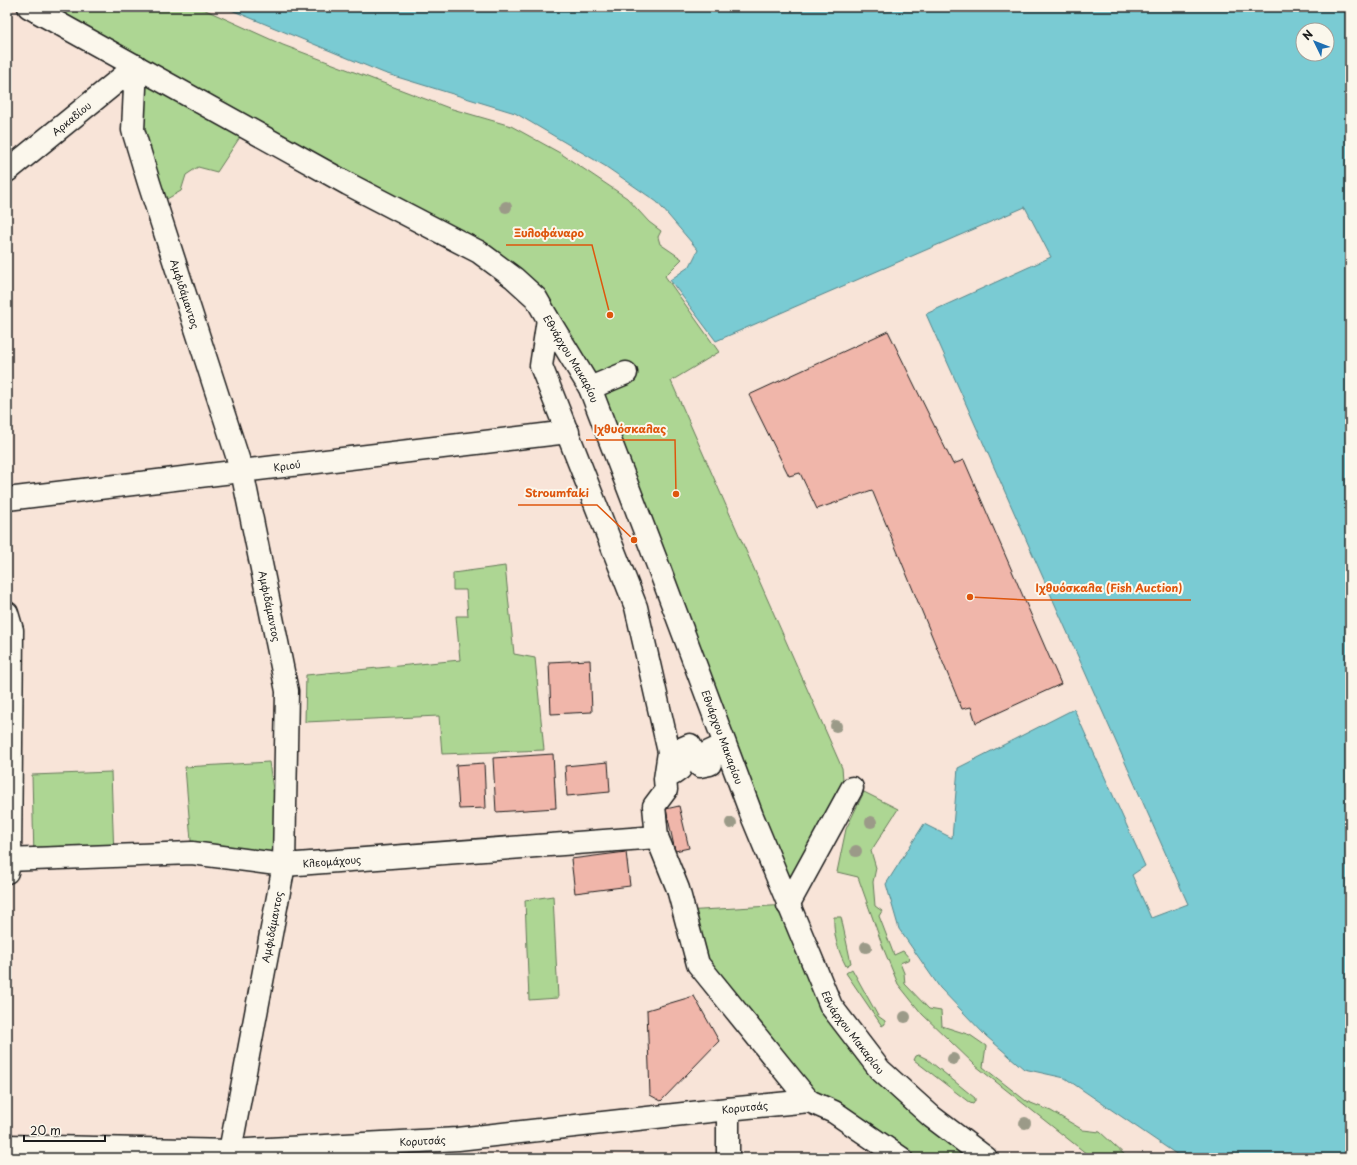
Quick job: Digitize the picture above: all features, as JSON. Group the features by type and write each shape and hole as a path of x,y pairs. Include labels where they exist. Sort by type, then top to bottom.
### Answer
{"street":[{"name":"Εθνάρχου Μακαρίου","path":"29,7 348,184 479,252 514,278 536,298 590,388 659,568 724,745 788,905 831,1006 880,1070 932,1117 986,1158"},
{"name":"Αρκαδίου","path":"7,171 136,66"},
{"name":"Αμφιδάμαντος","path":"136,66 133,130 242,471 287,690 284,865 228,1154"},
{"path":"548,319 541,366 636,608 669,752 665,779 666,790 654,806 657,837 678,889 698,964 809,1101"},
{"path":"590,388 626,372"},
{"name":"Κριού","path":"7,499 568,432"},
{"path":"7,613 12,630 8,864"},
{"path":"665,779 680,769 683,748 690,745 700,766 710,764 708,752 724,745"},
{"path":"788,905 852,788"},
{"name":"Κλεομάχους","path":"8,864 192,852 284,865 657,837"},
{"name":"Κορυτσάς","path":"7,1146 228,1154 457,1148 728,1109 809,1101 834,1112 901,1158"},
{"path":"728,1109 728,1158"}],"green space":[{"path":"29,7 199,7 283,45 449,108 511,126 560,153 627,198 649,222 661,231 658,237 660,244 682,259 665,276 719,352 671,381 842,768 845,802 788,905 603,420 536,298 246,128 217,172 198,167 186,175 181,191 156,205 149,183 136,66"},
{"path":"505,566 514,654 535,658 544,750 442,754 439,716 305,722 306,675 460,660 456,616 468,616 466,590 453,590 453,573"},
{"path":"269,762 284,865 192,853 185,767"},
{"path":"111,772 114,856 34,859 32,775"},
{"path":"864,792 898,809 871,851 876,868 873,882 875,906 882,911 879,916 894,955 903,951 910,959 900,963 904,973 905,984 929,1009 941,1011 942,1026 970,1035 986,1046 983,1067 1026,1101 1051,1111 1083,1130 1100,1132 1126,1156 1146,1155 1150,1158 1092,1158 976,1066 922,1014 898,984 884,950 858,877 837,872 846,829"},
{"path":"553,896 558,998 529,1000 525,900"},
{"path":"788,905 831,1006 880,1070 986,1158 901,1158 809,1101 698,964 684,911"},
{"path":"834,917 841,917 851,963 846,966 834,930"},
{"path":"852,969 878,1016 885,1021 885,1024 882,1026 846,973"},
{"path":"919,1055 927,1059 975,1098 973,1104 914,1060 916,1056"}],"water":[{"path":"224,7 1350,7 1350,1158 1182,1158 1065,1078 1024,1069 986,1036 940,988 899,929 886,884 924,824 952,838 958,768 1074,709 1145,866 1132,875 1151,918 1188,904 926,314 1051,257 1025,207 716,341 670,280 690,266 698,250 657,202 605,166 515,113 384,73"}],"building":[{"path":"888,331 953,464 964,460 1061,684 976,723 971,707 962,709 872,490 817,509 800,473 789,476 749,395"},
{"path":"590,660 592,712 551,714 549,662"},
{"path":"553,754 556,808 496,812 493,758"},
{"path":"608,762 610,792 567,796 565,766"},
{"path":"484,763 486,808 459,809 456,765"},
{"path":"679,806 689,848 675,851 666,809"},
{"path":"626,852 630,886 575,893 571,859"},
{"path":"694,996 719,1041 661,1101 650,1095 647,1010"}],"place":[{"name":"Ξυλοφάναρο","path":"610,315"},
{"name":"Ιχθυόσκαλας","path":"676,494"},
{"name":"Stroumfaki","path":"634,540"},
{"name":"Ιχθυόσκαλα (Fish Auction)","path":"970,597"}]}
